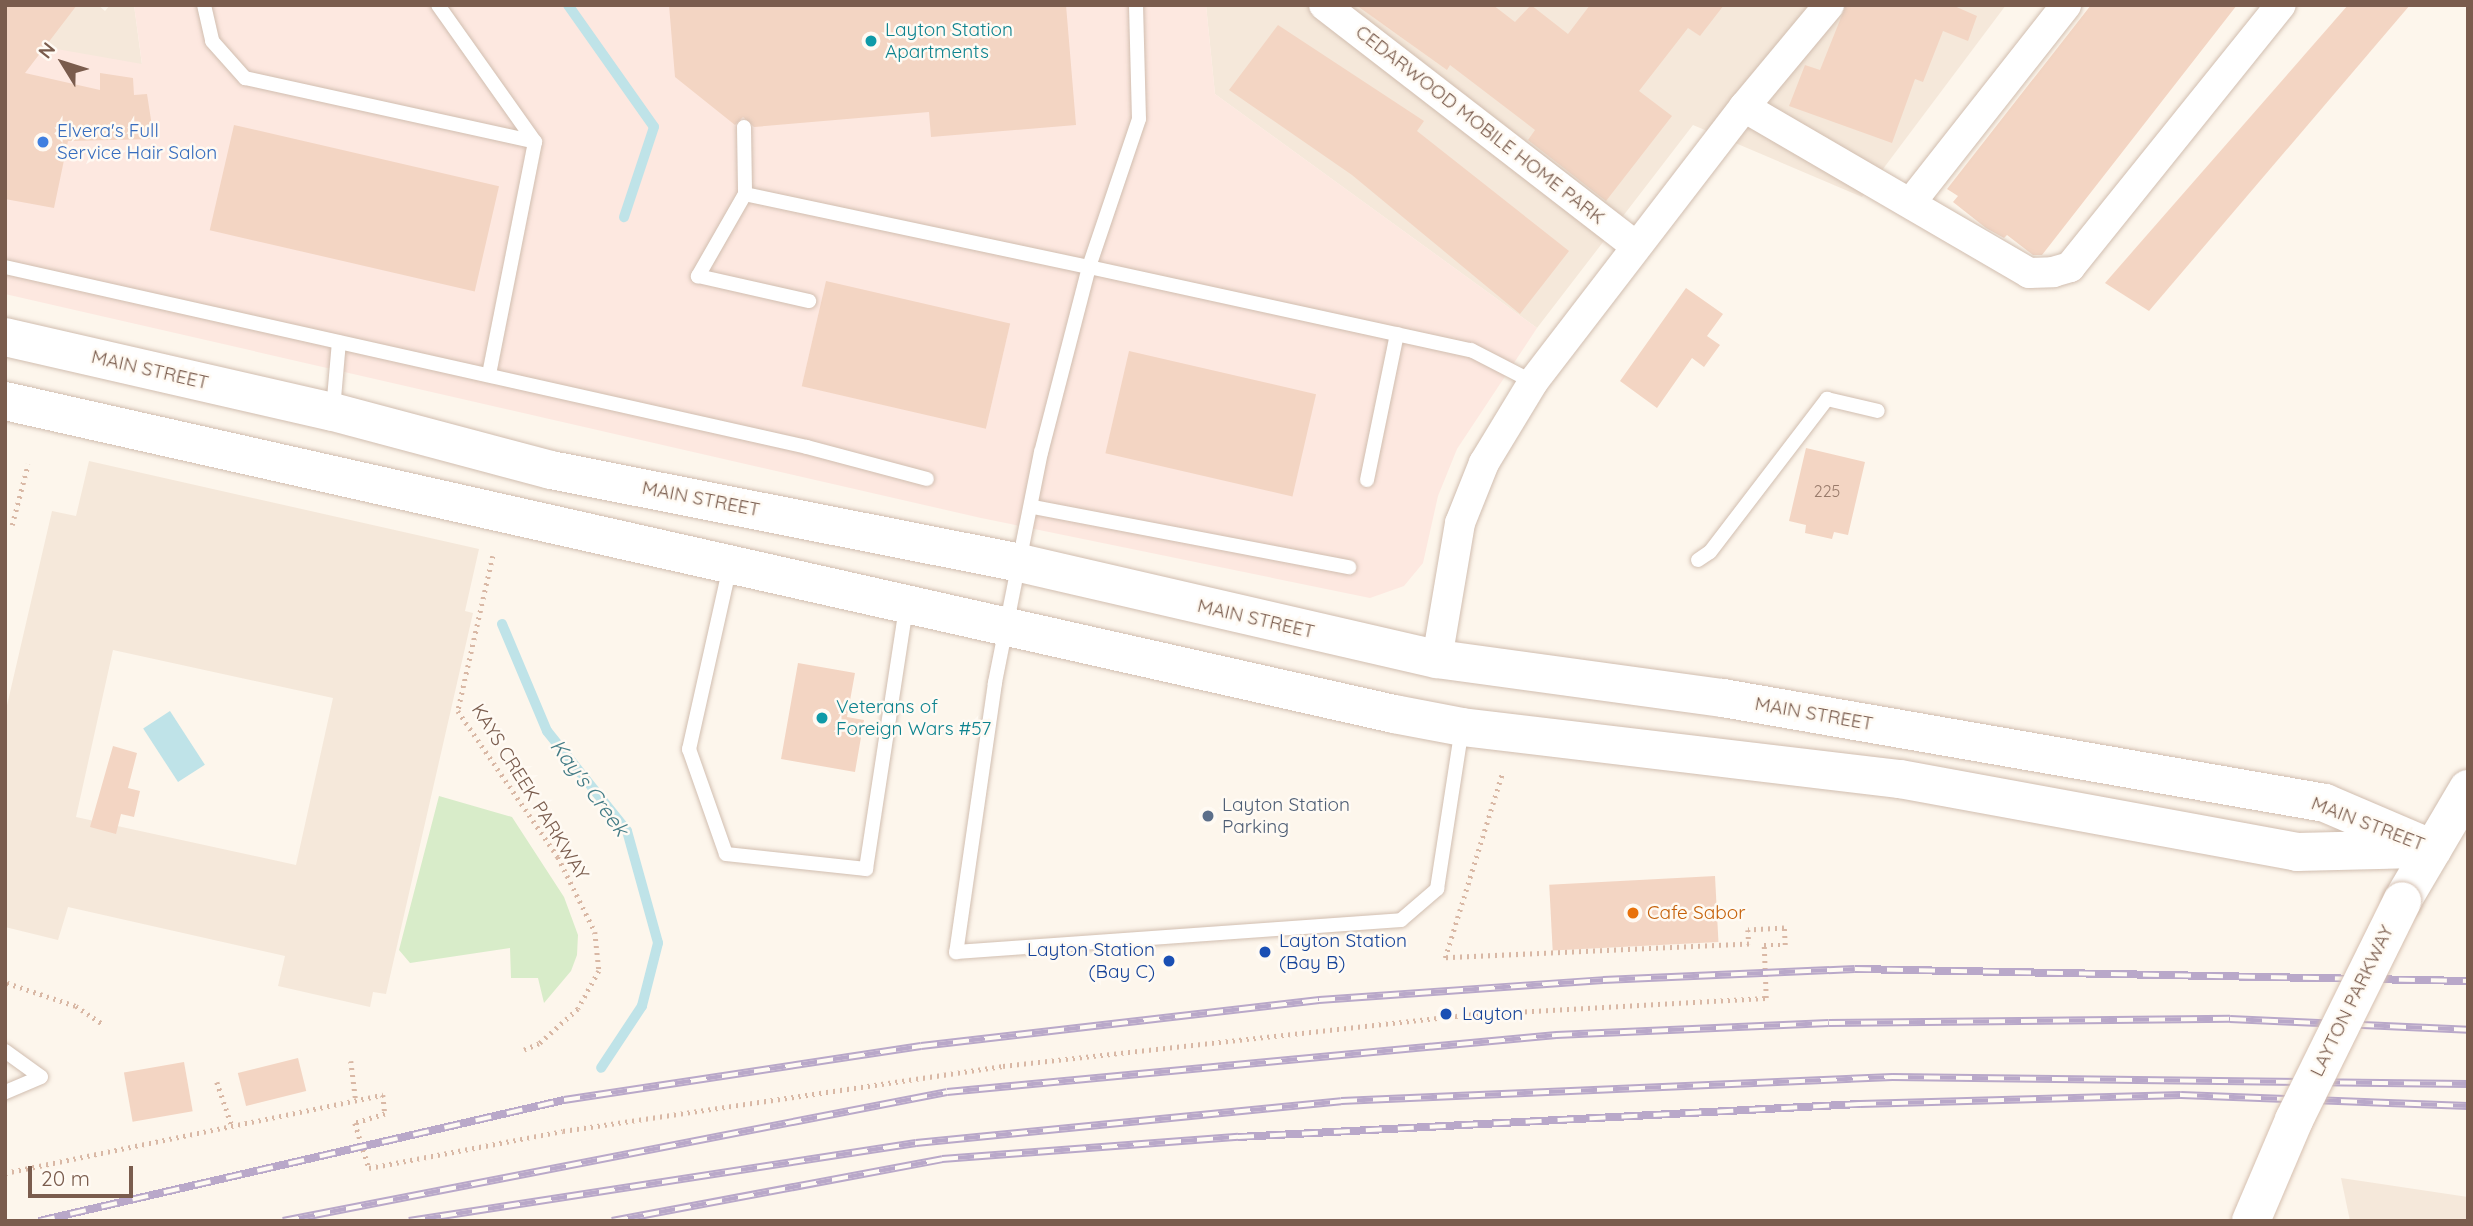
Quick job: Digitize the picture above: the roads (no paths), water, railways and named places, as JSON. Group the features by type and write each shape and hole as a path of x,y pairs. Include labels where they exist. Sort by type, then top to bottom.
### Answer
{"main road":[{"name":"MAIN STREET","path":"5,337 333,412 551,470 1020,564 1437,659 1723,698 2325,803 2433,849"},
{"name":"MAIN STREET","path":"5,401 905,607 1462,727 1899,779 2297,852 2433,849"},
{"name":"LAYTON PARKWAY","path":"2251,1221 2294,1120 2402,901 2468,789"}],"street":[{"name":"CEDARWOOD MOBILE HOME PARK","path":"1324,5 1636,246"},
{"path":"1912,201 2066,5"},
{"path":"1744,107 1912,201 2029,273 2070,267 2281,5"},
{"path":"1437,659 1460,523 1484,463 1534,382 1744,107 1813,10"}],"lane":[{"path":"204,5 212,41 245,78 535,142"},
{"path":"438,5 535,142 489,375"},
{"path":"1136,5 1139,119 1089,267 1041,452 1033,507 1007,629 956,952 1401,920 1437,889 1462,727"},
{"path":"744,127 745,194 698,276 809,301"},
{"path":"745,194 1471,350 1534,382"},
{"path":"5,267 489,375 927,479"},
{"path":"1367,480 1397,334"},
{"path":"333,412 340,342"},
{"path":"1698,561 1710,552 1827,399 1878,411"},
{"path":"1033,507 1349,567"},
{"path":"730,566 689,749 726,854 866,869 905,607"},
{"path":"5,1051 41,1077 5,1092"}],"water":[{"path":"170,711 205,765 178,782 143,728"}],"waterway":[{"name":"Kay's Creek","path":"568,5 654,127 624,217"},
{"name":"Kay's Creek","path":"502,624 547,731 627,831 658,943 642,1006 601,1068"}],"railway":[{"path":"39,1221 564,1100 921,1046 1319,1000 1603,980 1855,969 2468,981"},
{"path":"283,1221 947,1092 1556,1035 1829,1023 2230,1019 2468,1030"},
{"path":"409,1221 916,1143 1341,1101 1892,1077 2468,1084"},
{"path":"612,1221 942,1159 1238,1137 1860,1104 2181,1095 2468,1106"}],"place":[{"name":"Layton Station Apartments","path":"871,41"},
{"name":"Elvera's Full Service Hair Salon","path":"43,142"},
{"name":"Veterans of Foreign Wars #57","path":"822,718"},
{"name":"Layton Station Parking","path":"1208,816"},
{"name":"Cafe Sabor","path":"1633,913"},
{"name":"Layton Station (Bay B)","path":"1265,952"},
{"name":"Layton Station (Bay C)","path":"1169,961"},
{"name":"Layton","path":"1446,1014"}]}
